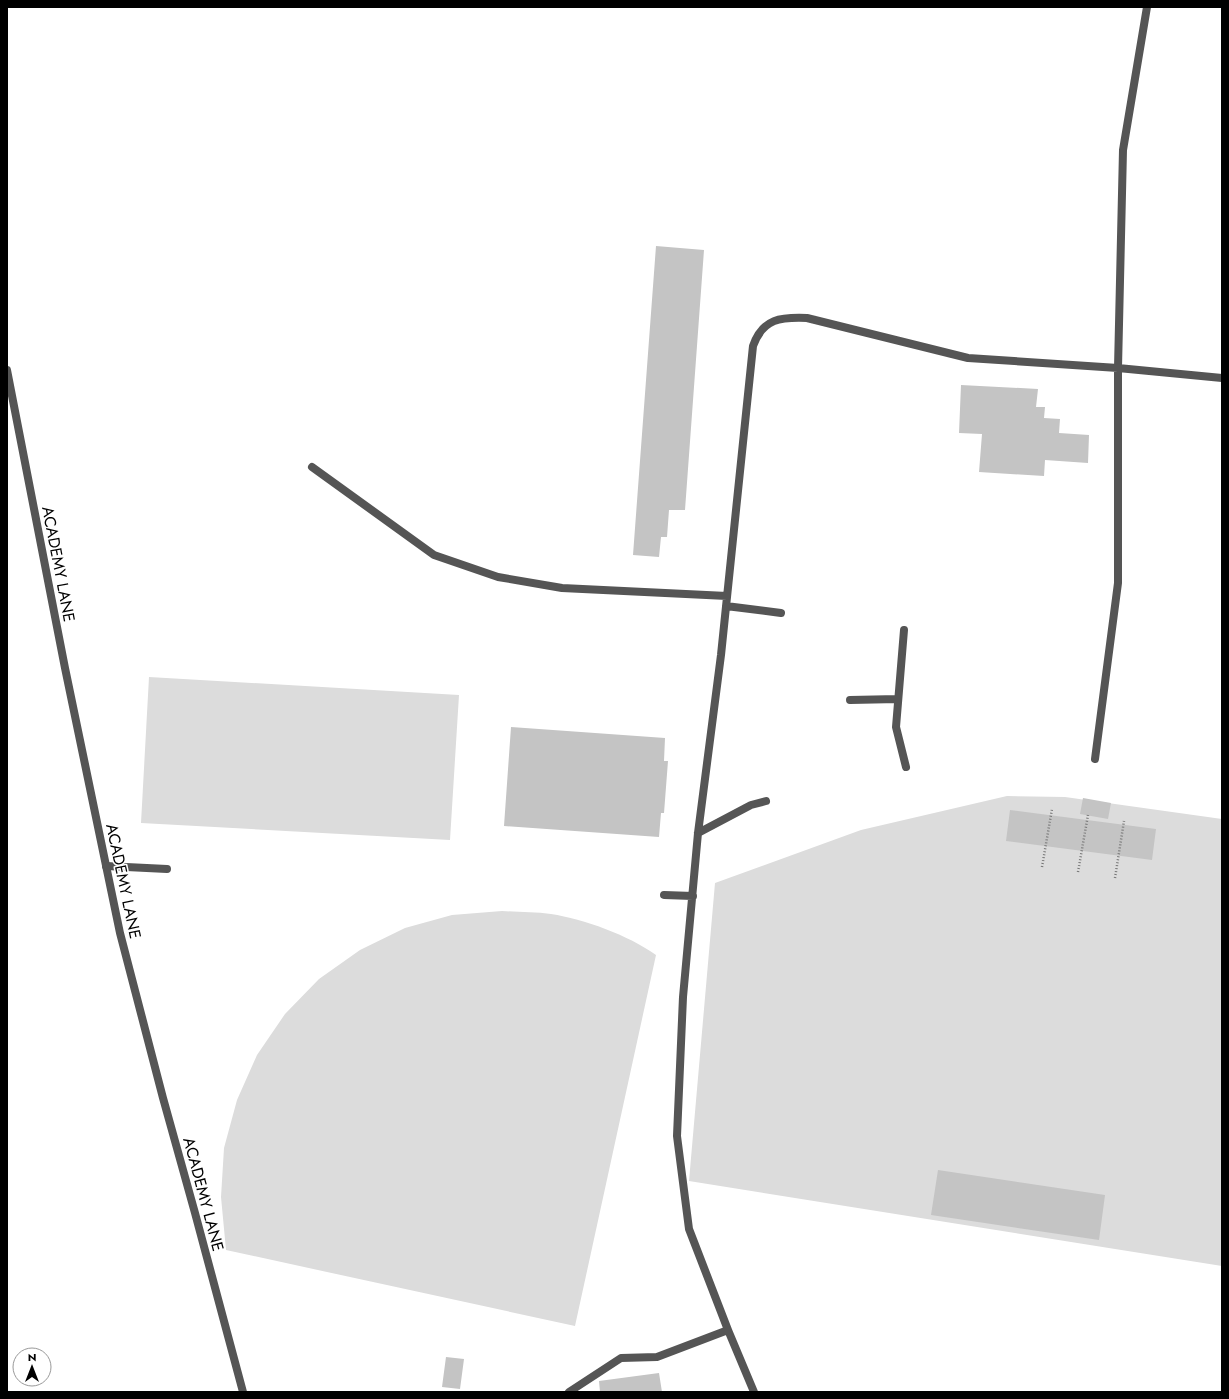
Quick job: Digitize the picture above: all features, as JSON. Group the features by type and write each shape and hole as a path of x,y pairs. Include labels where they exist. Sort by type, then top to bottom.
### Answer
{"street":[{"path":"1095,759 1118,583 1118,368 1123,150 1148,7"},
{"path":"754,1392 689,1229 677,1136 683,997 698,833 721,655 753,346 757,336 769,323 778,319 807,318 968,358 1118,368 1222,378"},
{"name":"ACADEMY LANE","path":"7,370 63,660 120,933 243,1392"},
{"path":"312,467 434,555 498,577 562,588 727,596"},
{"path":"726,606 781,613"},
{"path":"904,630 896,727 906,767"},
{"path":"850,700 898,698"},
{"path":"698,833 751,805 766,801"},
{"path":"106,866 167,869"},
{"path":"664,895 692,896"},
{"path":"569,1392 621,1358 657,1357 728,1330"}],"path":[{"path":"1042,867 1052,809"},
{"path":"1078,872 1088,815"},
{"path":"1115,878 1124,821"}],"shaded area":[{"path":"149,677 459,695 450,840 141,823"},
{"path":"1007,796 1065,797 1222,819 1222,1266 689,1181 715,883 861,830"},
{"path":"502,911 533,912 564,916 605,929 632,941 656,955 575,1326 226,1250 221,1197 224,1148 237,1100 257,1055 285,1014 319,979 360,950 405,928 452,915"}],"building":[{"path":"656,246 704,250 685,510 669,510 667,537 661,537 659,557 633,555"},
{"path":"961,385 1038,389 1036,407 1045,407 1044,418 1060,419 1059,433 1089,435 1088,463 1045,460 1044,476 979,472 982,434 959,433"},
{"path":"511,727 665,738 664,761 668,761 664,813 661,813 659,837 504,826"},
{"path":"1083,798 1111,803 1108,819 1080,814"},
{"path":"1010,810 1156,829 1152,860 1006,841"},
{"path":"938,1170 1105,1195 1099,1240 931,1215"},
{"path":"446,1357 464,1359 460,1389 442,1387"},
{"path":"659,1373 662,1392 600,1392 599,1381"}]}
